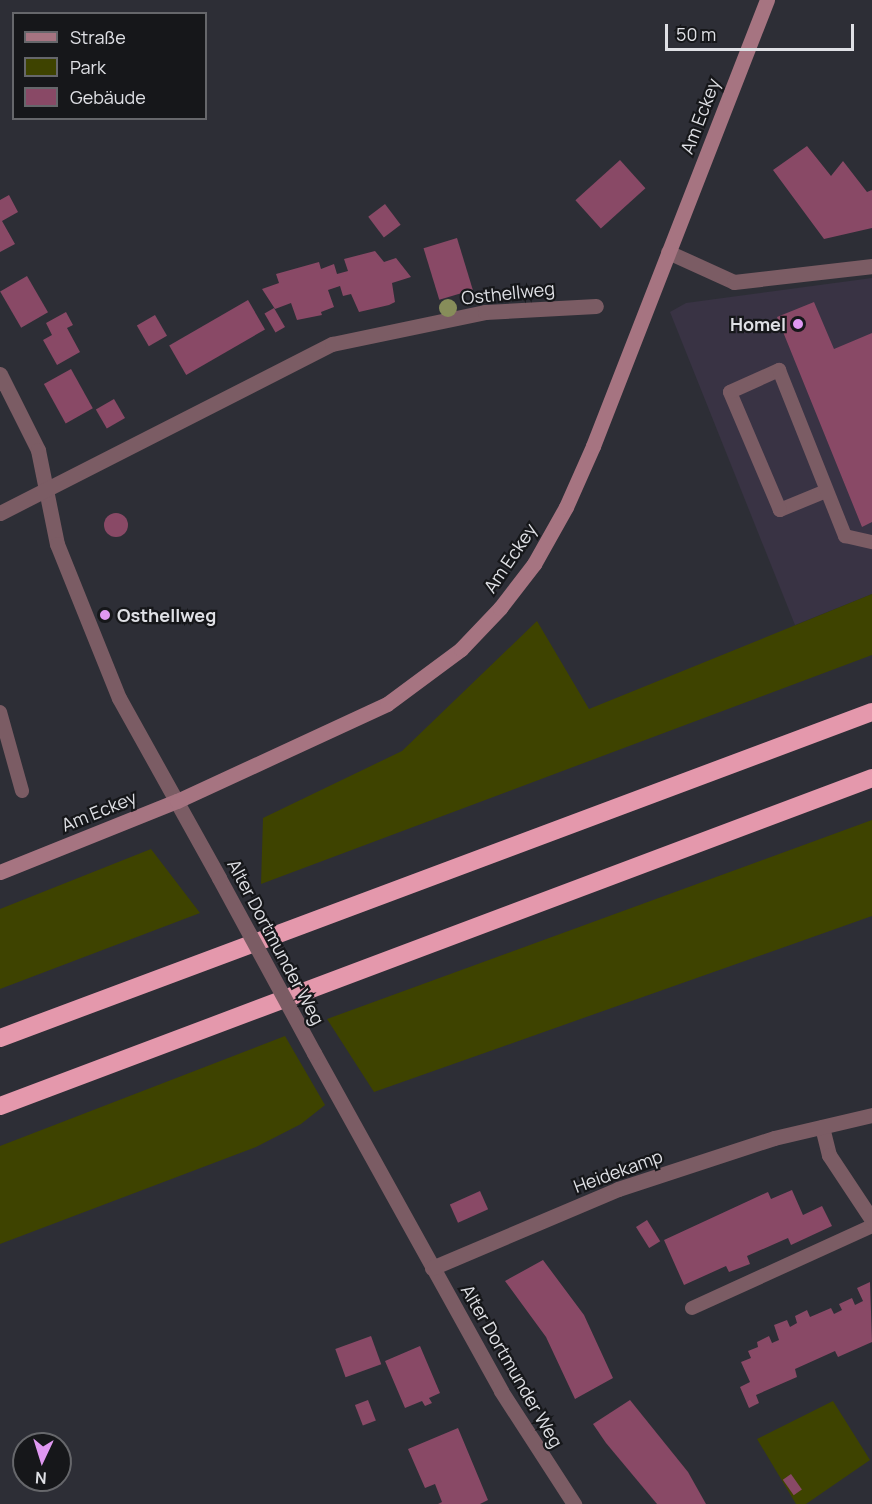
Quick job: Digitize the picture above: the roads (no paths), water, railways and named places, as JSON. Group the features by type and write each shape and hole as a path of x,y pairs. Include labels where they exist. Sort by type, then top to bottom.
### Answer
{"highway":[{"path":"839,724 872,703"},
{"path":"0,1038 872,712"},
{"path":"0,1106 872,778"}],"street":[{"name":"Am Eckey","path":"0,872 177,801 387,704 461,650 500,608 534,564 566,507 767,0"},
{"path":"668,252 734,282 872,266"},
{"name":"Osthellweg","path":"0,513 332,344 485,312 596,306"},
{"name":"Alter Dortmunder Weg","path":"0,374 38,450 57,544 92,634 153,765 177,801 432,1268 534,1446 574,1504"},
{"name":"Heidekamp","path":"432,1268 618,1189 822,1127 872,1115"},
{"path":"822,1127 829,1155 872,1220"}],"lane":[{"path":"826,491 780,510 730,392 779,370 845,537 872,542"},
{"path":"0,712 22,791"},
{"path":"692,1308 872,1226"}],"place":[{"name":"Homel","path":"798,324"},
{"name":"Osthellweg","path":"105,615"}]}
